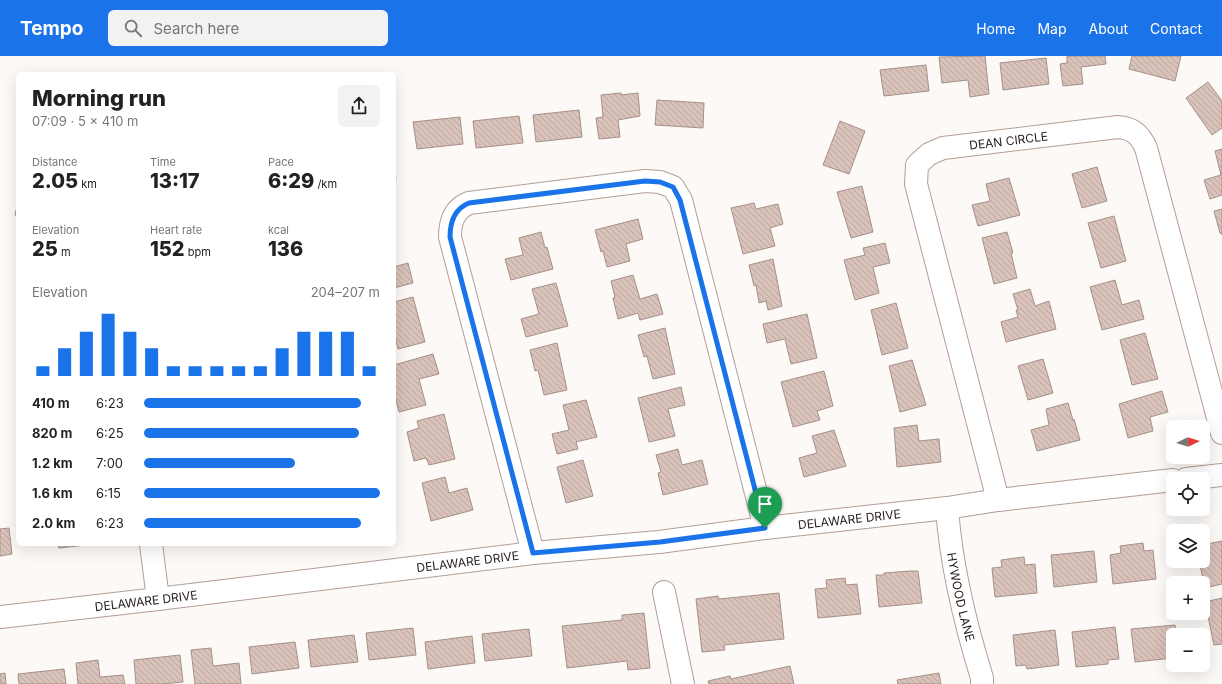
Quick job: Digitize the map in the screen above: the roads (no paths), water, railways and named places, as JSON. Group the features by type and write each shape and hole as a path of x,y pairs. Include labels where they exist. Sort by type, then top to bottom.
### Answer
{"street":[{"name":"DEAN CIRCLE","path":"998,500 916,184 917,165 929,154 943,148 1118,127 1126,127 1134,131 1139,136 1146,148 1222,434"},
{"path":"533,553 450,237 452,219 463,205 469,203 645,181 660,182 673,187 680,200 765,528"},
{"path":"1210,476 1222,475"},
{"name":"DELAWARE DRIVE","path":"0,617 533,553 660,542 765,528 947,508 998,500 1166,481"},
{"name":"HYWOOD LANE","path":"947,508 949,539 956,577 975,658 982,678 982,684"},
{"path":"151,546 158,599"},
{"path":"664,592 683,684"}]}
